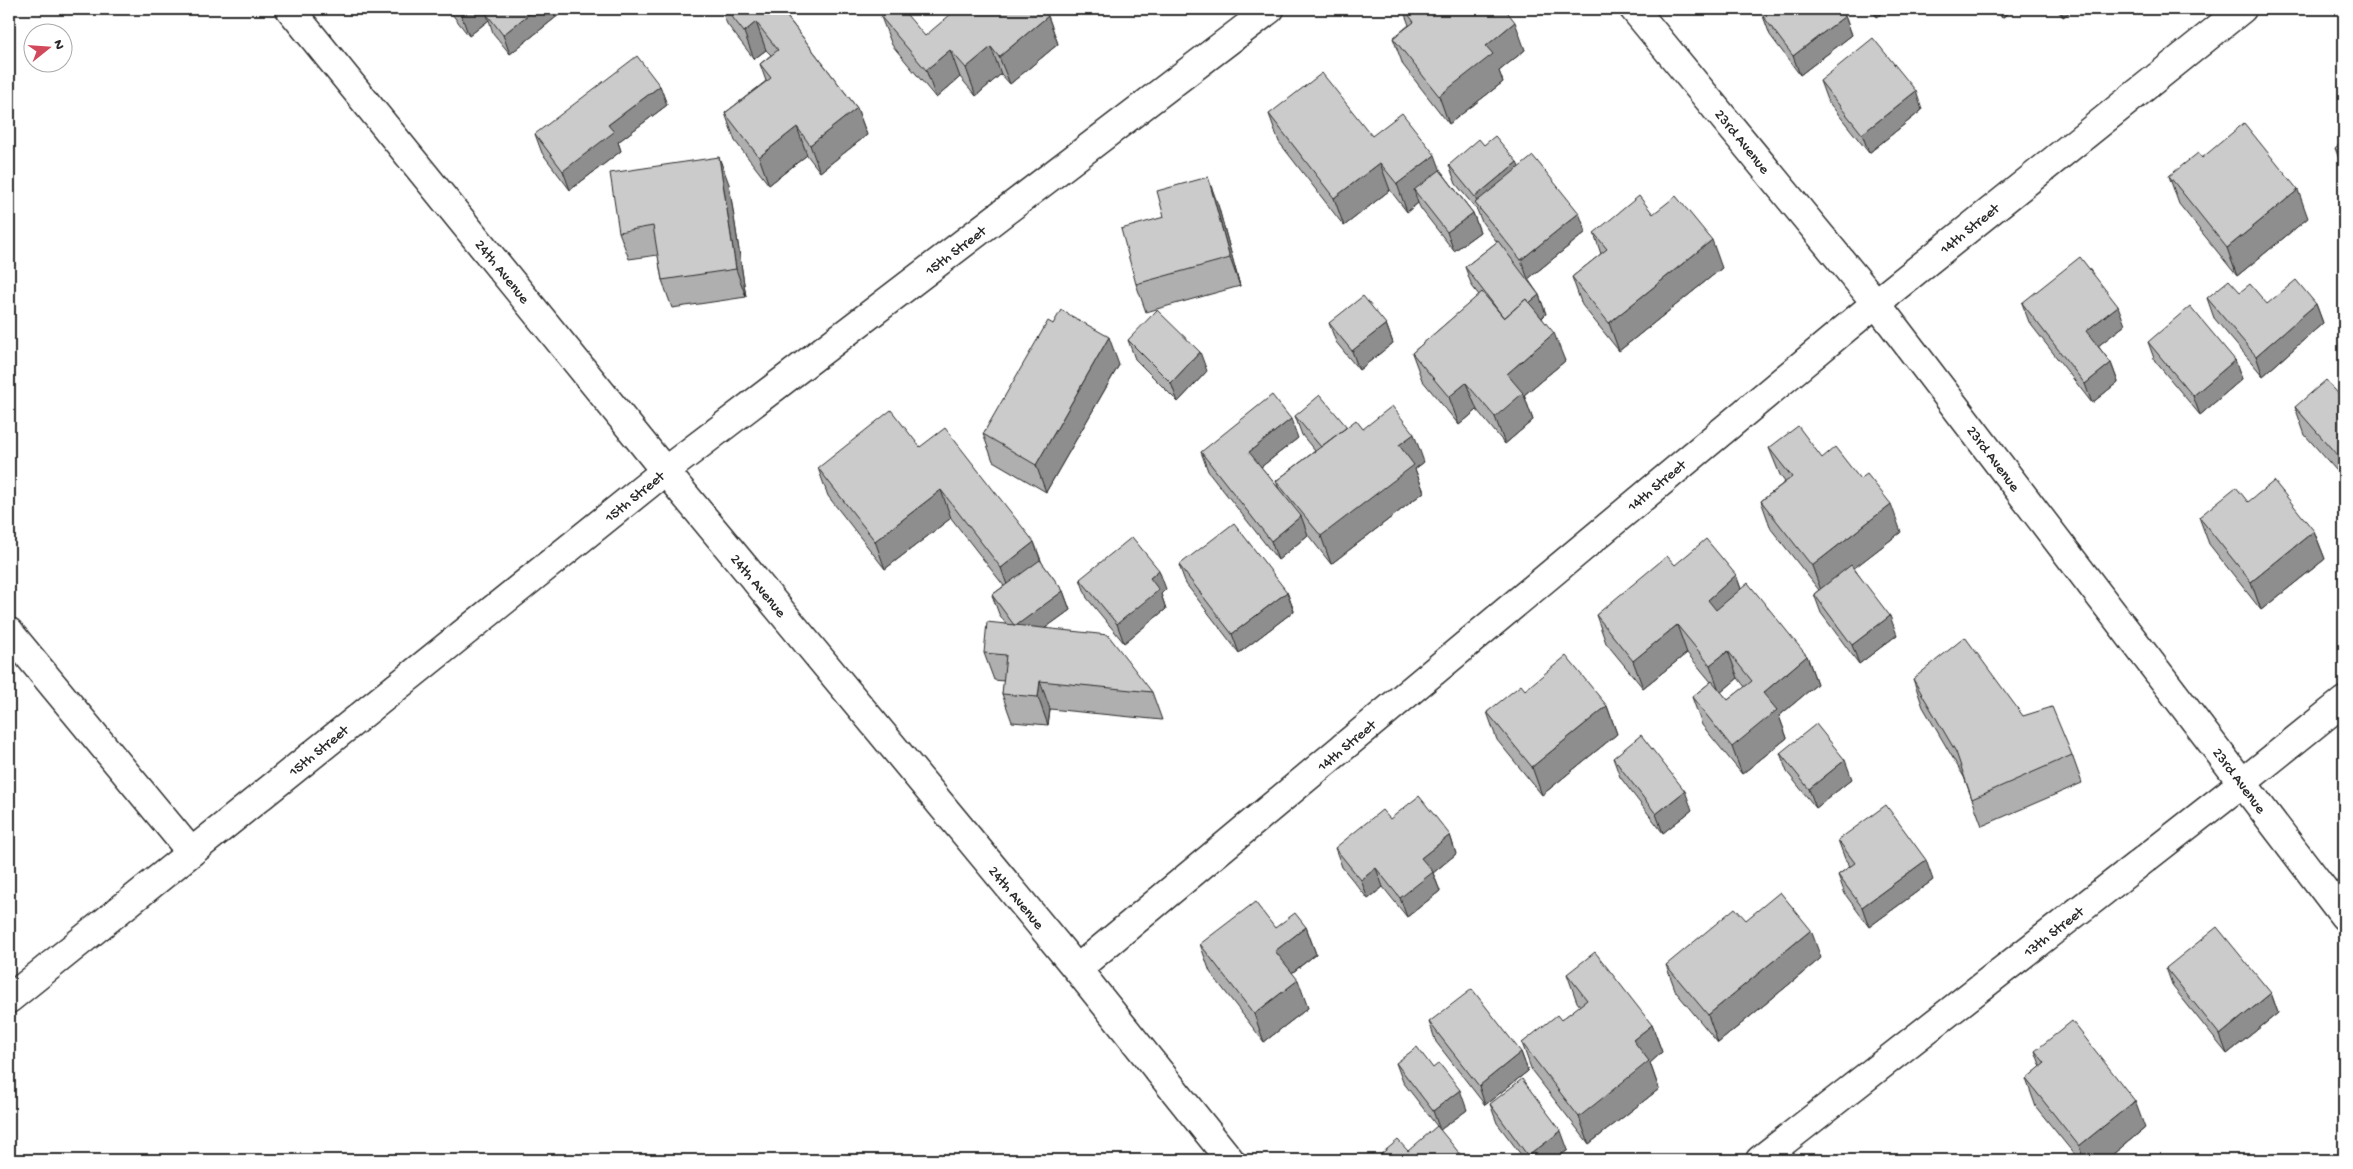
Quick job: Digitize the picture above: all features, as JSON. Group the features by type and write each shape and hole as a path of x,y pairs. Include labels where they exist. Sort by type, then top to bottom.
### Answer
{"street":[{"name":"24th Avenue","path":"290,9 665,471 1077,969 1230,1160"},
{"name":"15th Street","path":"9,999 665,471 1270,9"},
{"name":"23rd Avenue","path":"1634,9 1876,302 2344,916"},
{"name":"14th Street","path":"1077,969 1876,302 2242,9"},
{"path":"9,632 191,852"},
{"name":"13th Street","path":"1760,1160 2344,701"}],"building":[{"path":"492,9 535,9 503,35 486,13"},
{"path":"726,9 781,9 857,108 810,145 797,127 759,157 725,113 771,78 760,64 778,50 756,22 744,32"},
{"path":"891,9 902,9 925,36 957,9 1042,9 1048,16 999,57 991,47 966,68 950,50 926,70 881,17"},
{"path":"1404,9 1505,9 1515,22 1486,46 1493,54 1439,96 1393,38 1414,22"},
{"path":"1773,9 1839,9 1845,16 1793,56 1763,16"},
{"path":"1873,38 1916,91 1862,134 1820,81"},
{"path":"637,56 660,86 608,125 614,132 563,171 535,134"},
{"path":"1322,73 1372,136 1402,113 1435,155 1397,184 1380,163 1334,198 1269,114"},
{"path":"2244,123 2298,190 2227,248 2169,176 2198,153 2202,158"},
{"path":"1495,136 1517,162 1475,197 1449,165 1479,139 1484,145"},
{"path":"2344,141 2344,159 2335,148"},
{"path":"1533,156 1579,213 1521,260 1475,203"},
{"path":"719,157 736,269 662,280 653,226 619,232 610,173"},
{"path":"1440,170 1473,213 1447,232 1414,190"},
{"path":"1208,177 1230,258 1136,284 1121,229 1164,217 1157,191"},
{"path":"1639,196 1653,214 1676,196 1712,240 1609,323 1572,277 1607,249 1594,233"},
{"path":"1498,241 1539,295 1529,303 1526,299 1504,318 1465,267"},
{"path":"2080,257 2118,306 2086,331 2111,363 2085,384 2022,303"},
{"path":"2229,280 2240,292 2250,284 2267,304 2296,280 2316,304 2256,356 2207,298"},
{"path":"1482,292 1504,318 1526,299 1554,333 1507,374 1523,393 1495,417 1466,383 1449,397 1412,353"},
{"path":"1363,296 1386,324 1352,351 1329,323"},
{"path":"2190,306 2235,360 2193,396 2148,342"},
{"path":"1061,310 1109,337 1036,465 983,434 1048,321 1053,324"},
{"path":"1157,310 1200,352 1171,383 1128,340"},
{"path":"2326,380 2344,400 2344,463 2295,407"},
{"path":"1272,395 1291,419 1249,452 1301,516 1271,541 1201,452"},
{"path":"1320,395 1347,427 1321,447 1295,416"},
{"path":"1392,406 1414,434 1399,445 1414,465 1321,536 1276,481 1356,420 1363,429"},
{"path":"891,410 920,447 945,428 1034,542 1001,568 941,490 875,541 818,468"},
{"path":"1798,426 1822,458 1835,447 1860,479 1867,474 1891,504 1812,566 1761,501 1792,477 1769,448"},
{"path":"2274,481 2314,531 2251,582 2199,517 2236,487 2248,502"},
{"path":"1234,523 1287,592 1232,634 1179,565"},
{"path":"1132,537 1159,570 1150,578 1159,590 1117,624 1080,579"},
{"path":"1706,539 1736,575 1708,600 1716,610 1748,583 1807,656 1763,693 1777,710 1732,747 1692,697 1712,681 1728,700 1752,681 1728,651 1710,665 1677,625 1633,661 1596,615 1667,556 1675,565"},
{"path":"1040,560 1063,591 1017,625 1014,625 992,595"},
{"path":"1851,565 1890,616 1852,645 1814,594"},
{"path":"987,622 1108,635 1152,692 1040,681 1038,697 1002,694 1006,655 984,653"},
{"path":"1965,637 2023,716 2052,707 2072,755 1972,799 1956,752 1913,679"},
{"path":"1566,656 1607,706 1532,767 1487,712 1521,685 1525,690"},
{"path":"1816,724 1845,760 1809,789 1780,753"},
{"path":"1641,735 1685,791 1656,814 1613,758"},
{"path":"1419,796 1450,835 1421,858 1433,872 1400,898 1376,868 1361,880 1335,848 1382,810 1390,819"},
{"path":"1886,805 1926,860 1862,907 1838,875 1855,863 1838,840"},
{"path":"1780,892 1811,930 1708,1015 1666,965 1735,908 1746,920"},
{"path":"1255,902 1275,928 1295,913 1306,927 1275,951 1298,980 1254,1014 1200,944"},
{"path":"2217,927 2271,993 2220,1035 2166,968"},
{"path":"1595,952 1652,1025 1633,1040 1649,1061 1579,1117 1522,1043 1557,1015 1561,1020 1587,1000 1567,974"},
{"path":"1472,989 1521,1052 1479,1086 1429,1022"},
{"path":"2072,1021 2135,1101 2079,1146 2026,1079 2045,1063 2035,1051"},
{"path":"1417,1047 1433,1068 1439,1063 1460,1090 1433,1111 1396,1063"},
{"path":"1522,1079 1561,1131 1528,1156 1490,1104"},
{"path":"1437,1126 1465,1160 1374,1160 1398,1140 1408,1151"}]}
